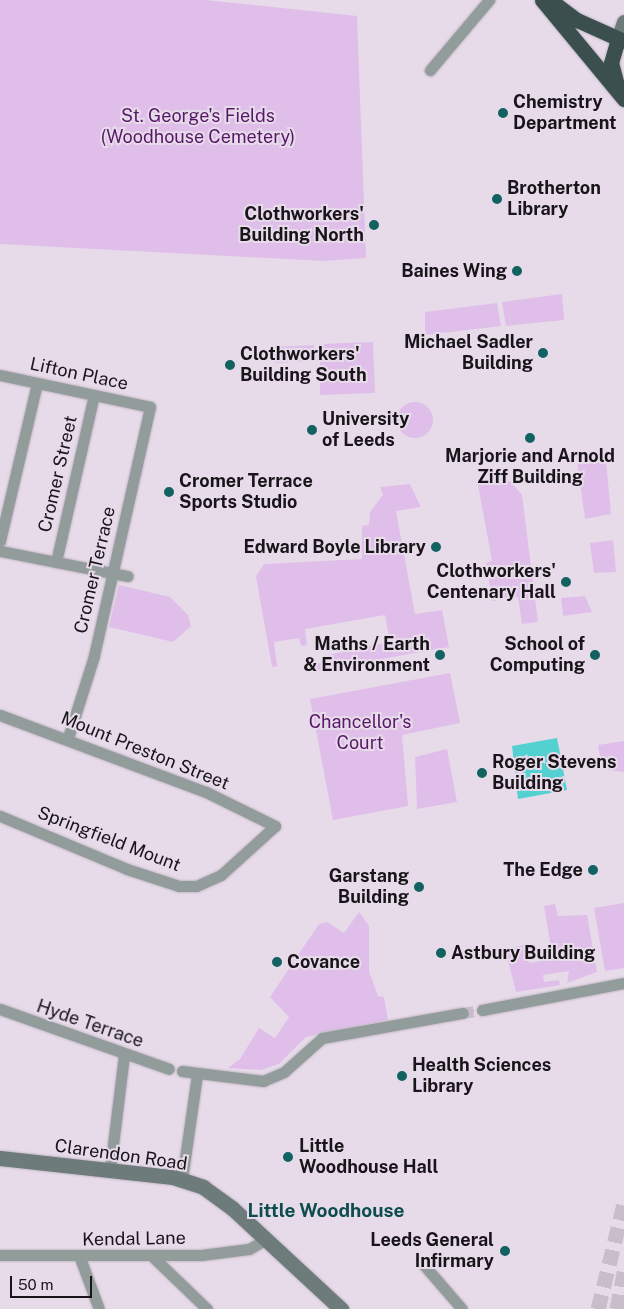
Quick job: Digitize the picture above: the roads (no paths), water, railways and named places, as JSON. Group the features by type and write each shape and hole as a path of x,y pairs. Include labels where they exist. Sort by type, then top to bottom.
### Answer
{"highway":[{"path":"542,0 545,8 584,45 617,84"},
{"path":"550,0 577,20 622,39"},
{"path":"584,45 599,50 622,39"},
{"path":"622,39 611,63 624,99"}],"street":[{"path":"430,70 489,0"},
{"path":"622,39 624,22"},
{"name":"Lifton Place","path":"0,375 150,407"},
{"path":"0,541 37,382"},
{"name":"Cromer Street","path":"56,562 94,394"},
{"name":"Cromer Terrace","path":"68,738 94,656 150,407"},
{"path":"0,551 128,576"},
{"name":"Mount Preston Street","path":"0,715 68,738 206,792 275,826"},
{"name":"Springfield Mount","path":"0,816 127,869 179,886 196,886 221,875 275,826"},
{"path":"482,1010 624,983"},
{"name":"Hyde Terrace","path":"0,1009 170,1070"},
{"path":"182,1071 197,1075 263,1081 284,1072 312,1043 337,1033 463,1013"},
{"path":"110,1169 124,1055"},
{"path":"182,1179 197,1075"},
{"name":"Clarendon Road","path":"0,1158 110,1169 182,1179 219,1197 341,1309"},
{"name":"Kendal Lane","path":"0,1255 80,1258 153,1257 249,1249 266,1239"},
{"path":"153,1257 207,1309"},
{"path":"80,1258 100,1309"},
{"path":"424,1265 462,1309"}],"water":[{"path":"557,738 567,790 518,799 512,746"}],"tunnel":[{"path":"463,1013 482,1010"},
{"path":"598,1309 624,1204"},
{"path":"617,1309 624,1272"}],"place":[{"name":"Chemistry Department","path":"503,113"},
{"name":"Brotherton Library","path":"497,199"},
{"name":"Clothworkers' Building North","path":"374,225"},
{"name":"Baines Wing","path":"517,271"},
{"name":"Michael Sadler Building","path":"543,353"},
{"name":"Clothworkers' Building South","path":"230,365"},
{"name":"University of Leeds","path":"312,430"},
{"name":"Marjorie and Arnold Ziff Building","path":"530,438"},
{"name":"Cromer Terrace Sports Studio","path":"169,492"},
{"name":"Edward Boyle Library","path":"436,547"},
{"name":"Clothworkers' Centenary Hall","path":"566,582"},
{"name":"Maths / Earth & Environment","path":"440,655"},
{"name":"School of Computing","path":"595,655"},
{"name":"Roger Stevens Building","path":"482,773"},
{"name":"The Edge","path":"593,870"},
{"name":"Garstang Building","path":"419,887"},
{"name":"Astbury Building","path":"441,953"},
{"name":"Covance","path":"277,962"},
{"name":"Health Sciences Library","path":"402,1076"},
{"name":"Little Woodhouse Hall","path":"288,1157"},
{"name":"Leeds General Infirmary","path":"505,1251"}],"district":[{"name":"Little Woodhouse","path":"326,1211"}],"park label":[{"name":"St. George's Fields (Woodhouse Cemetery)","path":"198,127"},
{"name":"Chancellor's Court","path":"360,733"}]}
